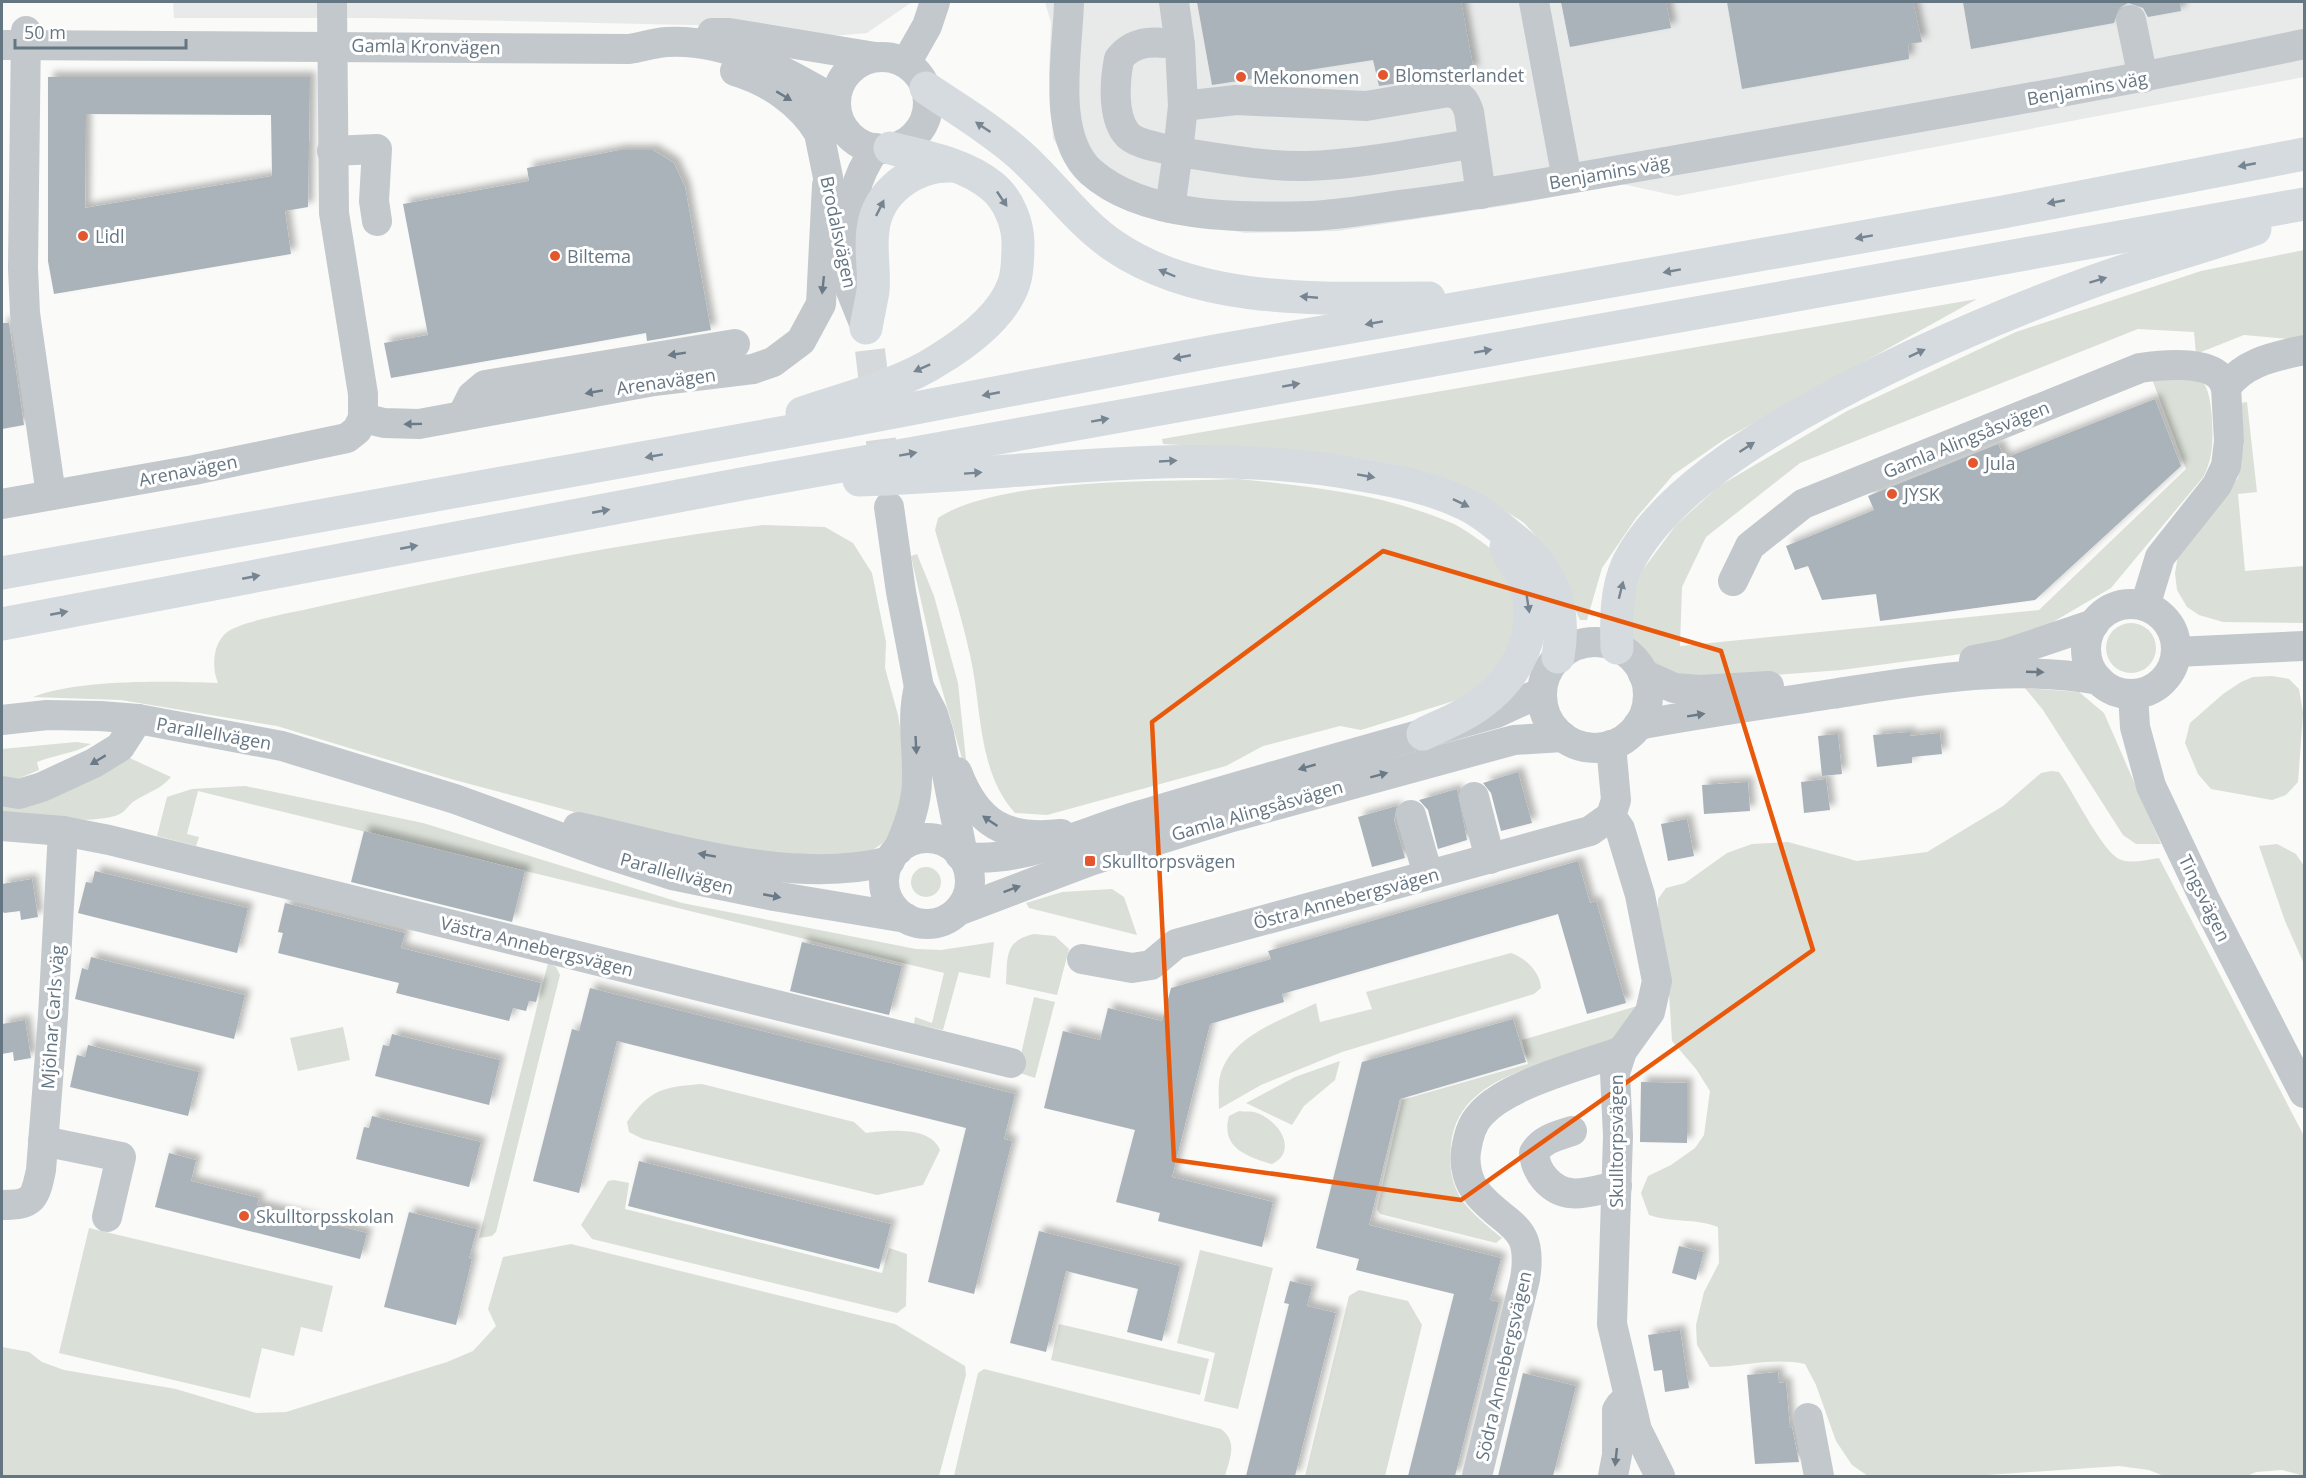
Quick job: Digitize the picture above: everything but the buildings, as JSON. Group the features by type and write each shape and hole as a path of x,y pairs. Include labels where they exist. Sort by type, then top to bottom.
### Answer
{"highway":[{"path":"916,76 1020,155 1085,222 1114,246 1173,276 1204,285 1318,298 1515,299"},
{"path":"701,447 881,385 937,362 977,332 1000,308 1014,284 1018,234 1014,218 994,187 956,166 883,148"},
{"path":"2,573 2015,210 2304,154"},
{"path":"868,339 873,290 873,229 881,206 904,178 940,165 956,166"},
{"path":"2,624 747,483 2304,204"},
{"path":"1617,648 1619,593 1628,563 1653,528 1686,493 1723,462 1775,428 1874,373 1972,328 2088,283 2304,212"},
{"path":"747,483 902,479 1178,460 1257,462 1317,467 1414,485 1467,505 1525,547 1550,579 1560,610 1563,629 1558,657"},
{"path":"1423,734 1480,705 1509,678 1524,655 1530,616 1524,578 1507,550 1503,530"}],"street":[{"path":"916,76 935,2"},
{"name":"Benjamins väg","path":"1069,2 1065,98 1068,122 1080,159 1093,174 1120,192 1170,208 1230,216 1314,216 1480,195 2143,78 2304,44"},
{"path":"1170,208 1183,106 1180,45 1174,2"},
{"path":"1534,2 1568,179"},
{"path":"2131,20 2143,78"},
{"path":"333,25 334,213 363,394 363,418"},
{"name":"Gamla Kronvägen","path":"14,38 333,25 729,33 875,57"},
{"name":"Gamla Kronvägen","path":"333,25 629,49 667,42 694,44 728,50 787,72 836,101"},
{"path":"14,38 12,270 25,313 51,495"},
{"path":"1180,45 1158,42 1131,47 1119,59 1116,71 1120,118 1126,134 1139,141 1178,152 1255,163 1305,166 1359,162 1472,144"},
{"name":"Brodalsvägen","path":"629,49 743,74 795,102 810,118 819,133 827,185 851,291 868,339"},
{"path":"819,133 848,72 860,62 875,57 896,59 916,76 929,105 920,130 907,142 883,148 863,145 847,133 840,121 836,101"},
{"path":"1183,106 1236,100 1366,106 1449,92 1465,100 1480,195"},
{"name":"Brodalsvägen","path":"868,339 851,214 857,182 865,163 883,148"},
{"path":"332,151 377,149 374,201 377,221"},
{"name":"Arenavägen","path":"2,504 194,470 347,438 357,430 363,418 384,423 419,424 654,381 753,369 773,362 801,341 821,304 827,185"},
{"path":"462,416 472,396 485,385 735,344"},
{"path":"2145,606 2160,557 2217,485 2226,466 2229,441 2226,387 2243,369 2257,362 2304,350"},
{"name":"Gamla Alingsåsvägen","path":"1733,581 1750,546 1803,504 2140,368 2160,365 2206,369 2218,375 2226,387"},
{"path":"889,507 901,592 919,687 933,714 939,734 962,856 970,882 965,900 958,911 936,923 924,924 906,918 896,910 886,893 884,880 908,828 918,780 914,707 919,687"},
{"path":"2131,604 2145,606 2158,613 2169,624 2175,638 2176,652 2172,668 2162,681 2149,690 2133,694 2109,688 2090,668 2086,653 2088,638 2094,624 2104,613 2117,606 2131,604"},
{"path":"1643,674 1674,688 1700,690 1806,683 1957,663 2006,654 2094,624"},
{"path":"1597,642 1617,648 1633,659 1643,674 1647,700 1638,725 1626,737 1611,745 1586,747 1563,737 1547,718 1542,692 1547,673 1558,657 1576,646 1597,642"},
{"path":"2176,652 2304,646"},
{"path":"1638,725 1937,678 2024,672 2066,674 2099,680"},
{"name":"Gamla Alingsåsvägen","path":"962,856 995,859 1021,854 1108,826 1496,713 1542,692"},
{"name":"Tingsvägen","path":"2133,694 2137,737 2151,786 2204,898 2304,1093"},
{"name":"Parallellvägen","path":"2,720 47,715 138,719 282,746 455,799 672,875 774,896 906,918"},
{"path":"2,791 19,794 42,787 94,763 120,747 138,719"},
{"path":"939,734 973,806 992,825 1026,834 1058,835 1108,826"},
{"name":"Gamla Alingsåsvägen","path":"958,911 1090,861 1232,817 1514,740 1563,737"},
{"path":"1611,745 1616,800 1611,816"},
{"path":"1474,797 1490,859"},
{"name":"Parallellvägen","path":"455,799 702,854 794,868 841,870 894,855"},
{"path":"1411,815 1428,875"},
{"name":"Östra Annebergsvägen","path":"1082,959 1132,968 1151,964 1176,944 1590,831 1611,816"},
{"name":"Skulltorpsvägen","path":"1611,816 1620,829 1640,895 1656,981 1650,1011 1622,1051 1615,1073 1617,1186 1612,1324 1628,1401 1637,1430 1660,1476"},
{"name":"Västra Annebergsvägen","path":"2,826 63,831 109,840 1011,1064"},
{"name":"Mjölnar Carls väg","path":"2,1205 19,1205 31,1200 36,1193 40,1170 53,1016 63,831"},
{"path":"894,855 909,842 928,838 948,844 962,856"},
{"name":"Södra Annebergsvägen","path":"1477,1476 1525,1279 1527,1255 1518,1229 1477,1194 1469,1181 1465,1157 1469,1134 1480,1114 1509,1093 1622,1051"},
{"path":"1572,1131 1548,1139 1538,1146 1534,1153 1540,1173 1553,1189 1564,1194 1617,1186"},
{"path":"43,1141 121,1156 107,1217"},
{"path":"1613,1476 1617,1455 1617,1410 1621,1404 1628,1401"},
{"path":"1808,1418 1819,1476"}],"highlighted area":[{"path":"1383,551 1721,651 1813,950 1461,1200 1174,1160 1152,722"}],"shaded area":[{"path":"173,2 912,2 867,33 820,37 734,26 371,18 174,18"},
{"path":"1045,2 2304,2 2304,77 1677,196 1622,184 1510,205 1338,231 1245,233 1153,216 1087,187 1053,139 1049,72 1051,23"},
{"path":"2304,250 2304,336 2288,339 2244,335 2196,354 2194,332 2138,329 1800,463 1706,537 1682,587 1680,646 2039,610 2186,469 2152,379 2185,377 2197,379 2206,387 2212,415 2212,447 2204,476 2111,588 2024,639 1969,653 1841,670 1706,680 1679,679 1653,666 1639,652 1629,634 1629,613 1642,571 1676,525 1719,486 1847,411 2016,332 2201,271"},
{"path":"1977,299 1725,439 1673,475 1636,518 1602,568 1587,620 1580,620 1550,558 1526,525 1466,489 1426,473 1383,462 1294,451 1163,444 1162,439"},
{"path":"2247,402 2257,492 2238,494 2245,571 2304,566 2304,623 2223,622 2199,615 2187,607 2177,590 2175,573 2178,556 2238,478 2244,445 2241,403"},
{"path":"1239,479 1348,493 1402,505 1454,524 1507,560 1522,636 1476,694 1361,730 1340,726 1263,746 1226,766 1047,815 1015,813 1003,796 987,758 966,639 935,530 938,518 966,505 1000,495 1040,488 1126,482"},
{"path":"763,525 825,527 853,543 872,573 886,642 885,668 898,715 906,764 901,816 886,841 868,853 833,858 757,851 638,829 451,779 277,726 121,700 33,697 52,691 98,684 218,683 214,657 218,644 226,633 244,624 541,561 652,541"},
{"path":"917,554 934,596 958,683 968,779 937,672 911,556"},
{"path":"2126,623 2136,623 2149,630 2156,643 2156,653 2149,666 2136,673 2126,673 2117,669 2110,662 2106,653 2106,643 2110,634 2117,627"},
{"path":"2272,676 2289,679 2299,689 2303,713 2298,782 2286,795 2272,800 2211,789 2198,774 2185,743 2190,723 2223,694 2241,682 2253,677"},
{"path":"2025,688 2079,692 2104,713 2161,844 2136,844 2123,835 2043,710"},
{"path":"76,742 91,744 37,762 39,770 15,780 2,777 2,749"},
{"path":"123,755 171,777 159,787 134,801 123,812 113,816 82,820 2,814 2,801"},
{"path":"2059,772 2102,842 2117,858 2132,862 2159,858 2304,1136 2304,1476 2282,1470 2256,1472 2247,1476 2164,1476 2149,1470 2119,1466 1972,1476 1868,1476 1852,1465 1836,1441 1816,1385 1805,1364 1769,1362 1710,1367 1697,1345 1696,1325 1704,1292 1719,1263 1718,1227 1701,1222 1649,1215 1641,1193 1648,1176 1671,1165 1695,1148 1704,1135 1710,1091 1696,1069 1672,1041 1667,961 1658,916 1658,899 1666,888 1685,883 1727,853 1752,844 1788,842 1857,861 1927,852 2003,806 2041,773"},
{"path":"245,786 423,823 682,903 916,949 941,950 994,942 990,978 959,972 943,1030 914,1024 915,1017 932,1023 944,973 198,791 187,834 199,837 196,846 157,836 167,797 192,789"},
{"path":"2277,844 2296,854 2304,866 2304,964 2285,921 2259,846"},
{"path":"926,867 937,871 941,882 937,893 926,897 915,893 911,882 915,871"},
{"path":"1112,889 1124,897 1137,935 1029,908 1026,903 1062,892"},
{"path":"1034,934 1055,936 1069,949 1057,995 1006,984 1009,952 1012,946 1024,937"},
{"path":"1511,953 1526,962 1538,976 1541,988 1534,994 1342,1052 1261,1085 1219,1109 1219,1082 1223,1066 1243,1042 1257,1032 1316,1003 1320,1022 1372,1009 1366,992"},
{"path":"548,963 556,967 560,975 496,1232 492,1236 479,1238"},
{"path":"1034,997 1055,1002 1035,1078 1017,1072"},
{"path":"1644,1004 1618,1040 1523,1070 1502,1079 1483,1090 1468,1105 1456,1123 1450,1162 1456,1188 1469,1209 1502,1238 1496,1243 1380,1214 1377,1209 1402,1100 1528,1064 1522,1040"},
{"path":"343,1027 350,1060 298,1071 290,1038"},
{"path":"1340,1061 1335,1080 1304,1106 1292,1125 1246,1103 1295,1077"},
{"path":"702,1084 854,1122 866,1133 908,1131 918,1133 935,1142 940,1150 923,1185 877,1195 643,1139 629,1132 627,1122 651,1096 667,1089"},
{"path":"1239,1111 1263,1115 1277,1127 1282,1135 1285,1143 1284,1151 1280,1158 1272,1164 1245,1154 1232,1143 1227,1127 1229,1116"},
{"path":"608,1181 629,1183 625,1209 882,1273 889,1248 907,1254 906,1306 897,1313 592,1239 581,1225"},
{"path":"89,1228 333,1286 322,1332 301,1327 294,1356 262,1348 250,1398 59,1353"},
{"path":"571,1244 895,1324 965,1366 966,1375 939,1476 2,1476 2,1347 29,1352 42,1362 64,1370 176,1389 256,1413 286,1412 447,1362 473,1351 496,1326 488,1309 503,1257"},
{"path":"1200,1250 1273,1268 1238,1409 1204,1401 1215,1353 1177,1343"},
{"path":"1359,1290 1408,1301 1422,1325 1385,1476 1305,1476 1349,1296"},
{"path":"1059,1324 1209,1359 1200,1395 1051,1360"},
{"path":"984,1369 1221,1429 1230,1439 1231,1445 1225,1476 954,1476 978,1373"}],"tunnel":[{"path":"870,350 886,483"}],"place":[{"name":"Blomsterlandet","path":"1383,75"},
{"name":"Mekonomen","path":"1241,77"},
{"name":"Lidl","path":"83,236"},
{"name":"Biltema","path":"555,256"},
{"name":"Jula","path":"1973,463"},
{"name":"JYSK","path":"1892,494"},
{"name":"Skulltorpsvägen","path":"1090,861"},
{"name":"Skulltorpsskolan","path":"244,1216"}]}
